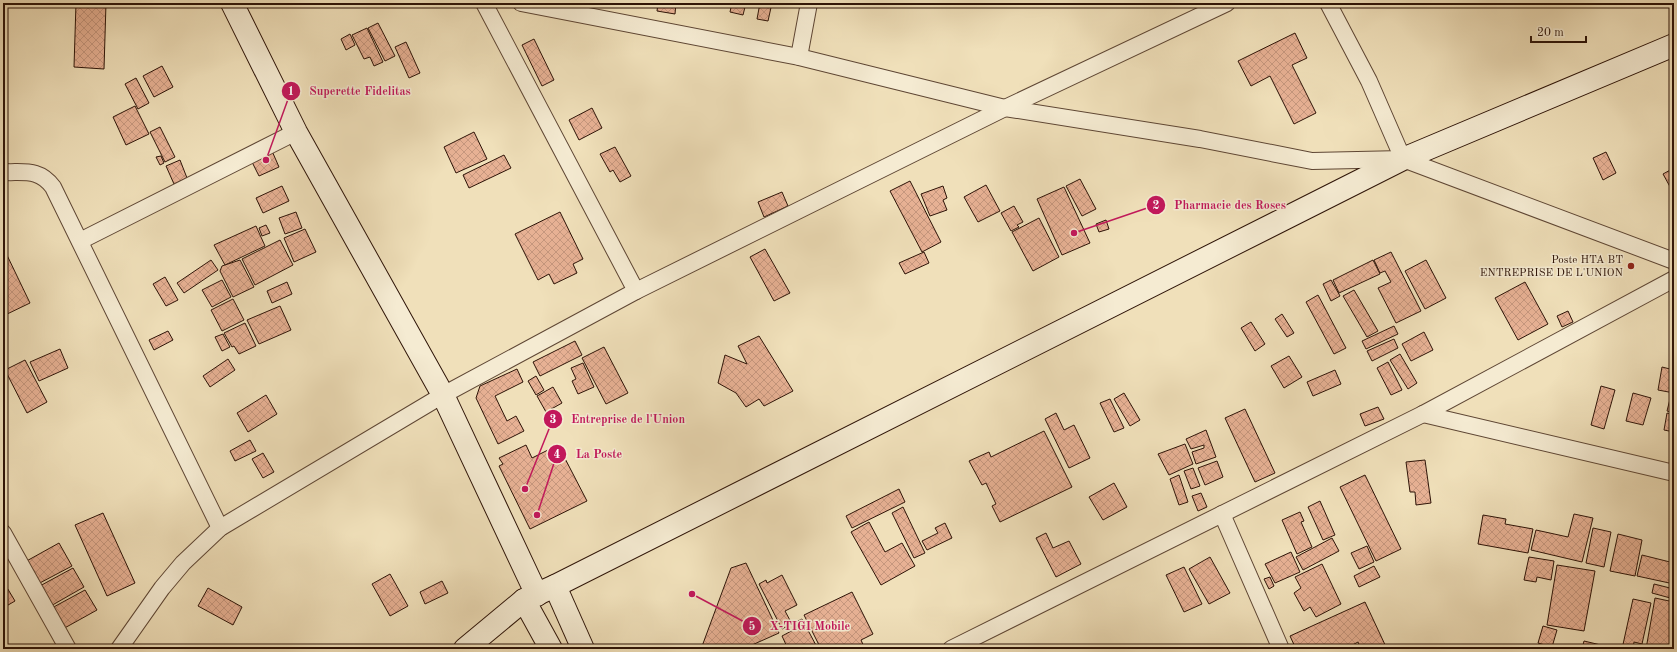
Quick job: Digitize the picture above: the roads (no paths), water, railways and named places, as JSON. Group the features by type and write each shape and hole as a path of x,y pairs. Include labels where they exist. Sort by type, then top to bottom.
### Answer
{"street":[{"path":"232,3 296,132 443,395 539,594 552,649"},
{"path":"484,3 636,291"},
{"path":"521,3 799,57 1005,108 1200,139 1312,161 1403,159 1674,261"},
{"path":"799,57 809,3"},
{"path":"119,649 162,588 183,563 220,528 443,395 636,291 1005,108 1227,3"},
{"path":"1328,3 1369,81 1403,159"},
{"path":"465,649 539,594 1403,159 1674,45"},
{"path":"80,241 296,132"},
{"path":"3,172 34,173 41,175 47,179 53,187 220,528"},
{"path":"951,649 1423,414 1674,279"},
{"path":"1423,414 1674,473"},
{"path":"1222,514 1281,649"},
{"path":"3,533 68,649"},
{"path":"539,594 583,649"}],"place":[{"name":"Superette Fidelitas","path":"266,160"},
{"name":"Pharmacie des Roses","path":"1074,233"},
{"name":"Poste HTA BT ENTREPRISE DE L'UNION","path":"1631,266"},
{"name":"Entreprise de l'Union","path":"525,489"},
{"name":"La Poste","path":"537,515"},
{"name":"X-TIGI Mobile","path":"692,594"}]}
